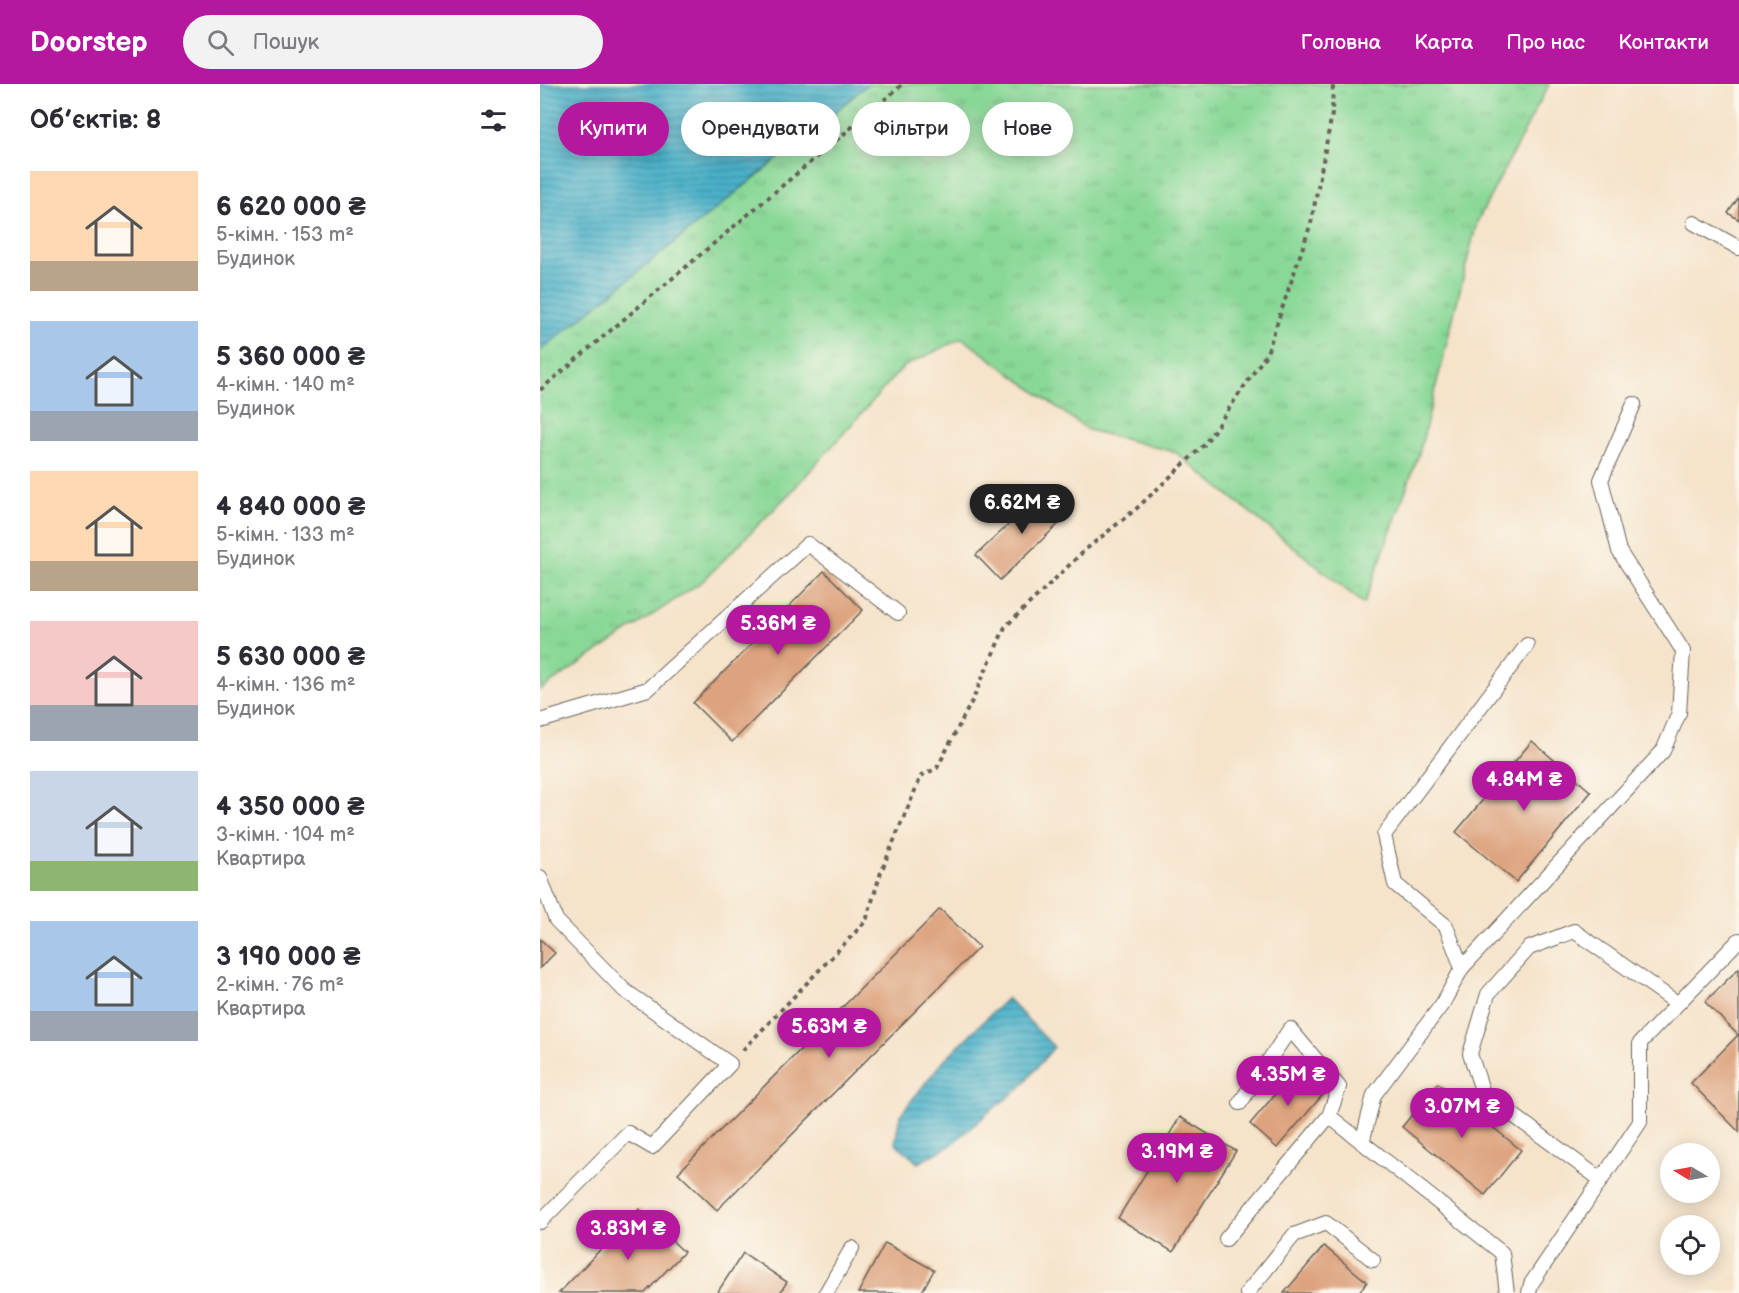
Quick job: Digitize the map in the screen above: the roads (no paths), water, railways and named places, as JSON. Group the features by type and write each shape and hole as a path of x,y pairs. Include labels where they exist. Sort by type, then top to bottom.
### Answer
{"lane":[{"path":"1694,223 1739,248"},
{"path":"1362,1143 1374,1095 1443,1003 1462,968 1663,751 1679,713 1683,651 1619,551 1601,480 1634,404"},
{"path":"540,720 648,689 807,544 898,614"},
{"path":"1462,968 1446,926 1395,884 1384,835 1527,645"},
{"path":"540,877 556,920 624,990 730,1064 652,1147 628,1133 540,1222"},
{"path":"1600,1179 1483,1093 1470,1054 1488,994 1529,948 1574,931 1677,1003"},
{"path":"1528,1293 1531,1284 1640,1122 1640,1043 1739,940"},
{"path":"1226,1239 1329,1116 1339,1087 1290,1029 1240,1103"},
{"path":"1329,1116 1502,1252 1507,1293"},
{"path":"1247,1293 1294,1235 1326,1223 1372,1260"},
{"path":"826,1293 852,1248"}],"water":[{"path":"540,84 868,84 840,108 840,102 681,102 681,156 781,156 540,351"},
{"path":"1007,998 1054,1047 1020,1088 950,1146 918,1163 895,1143 900,1115 942,1062"}]}
